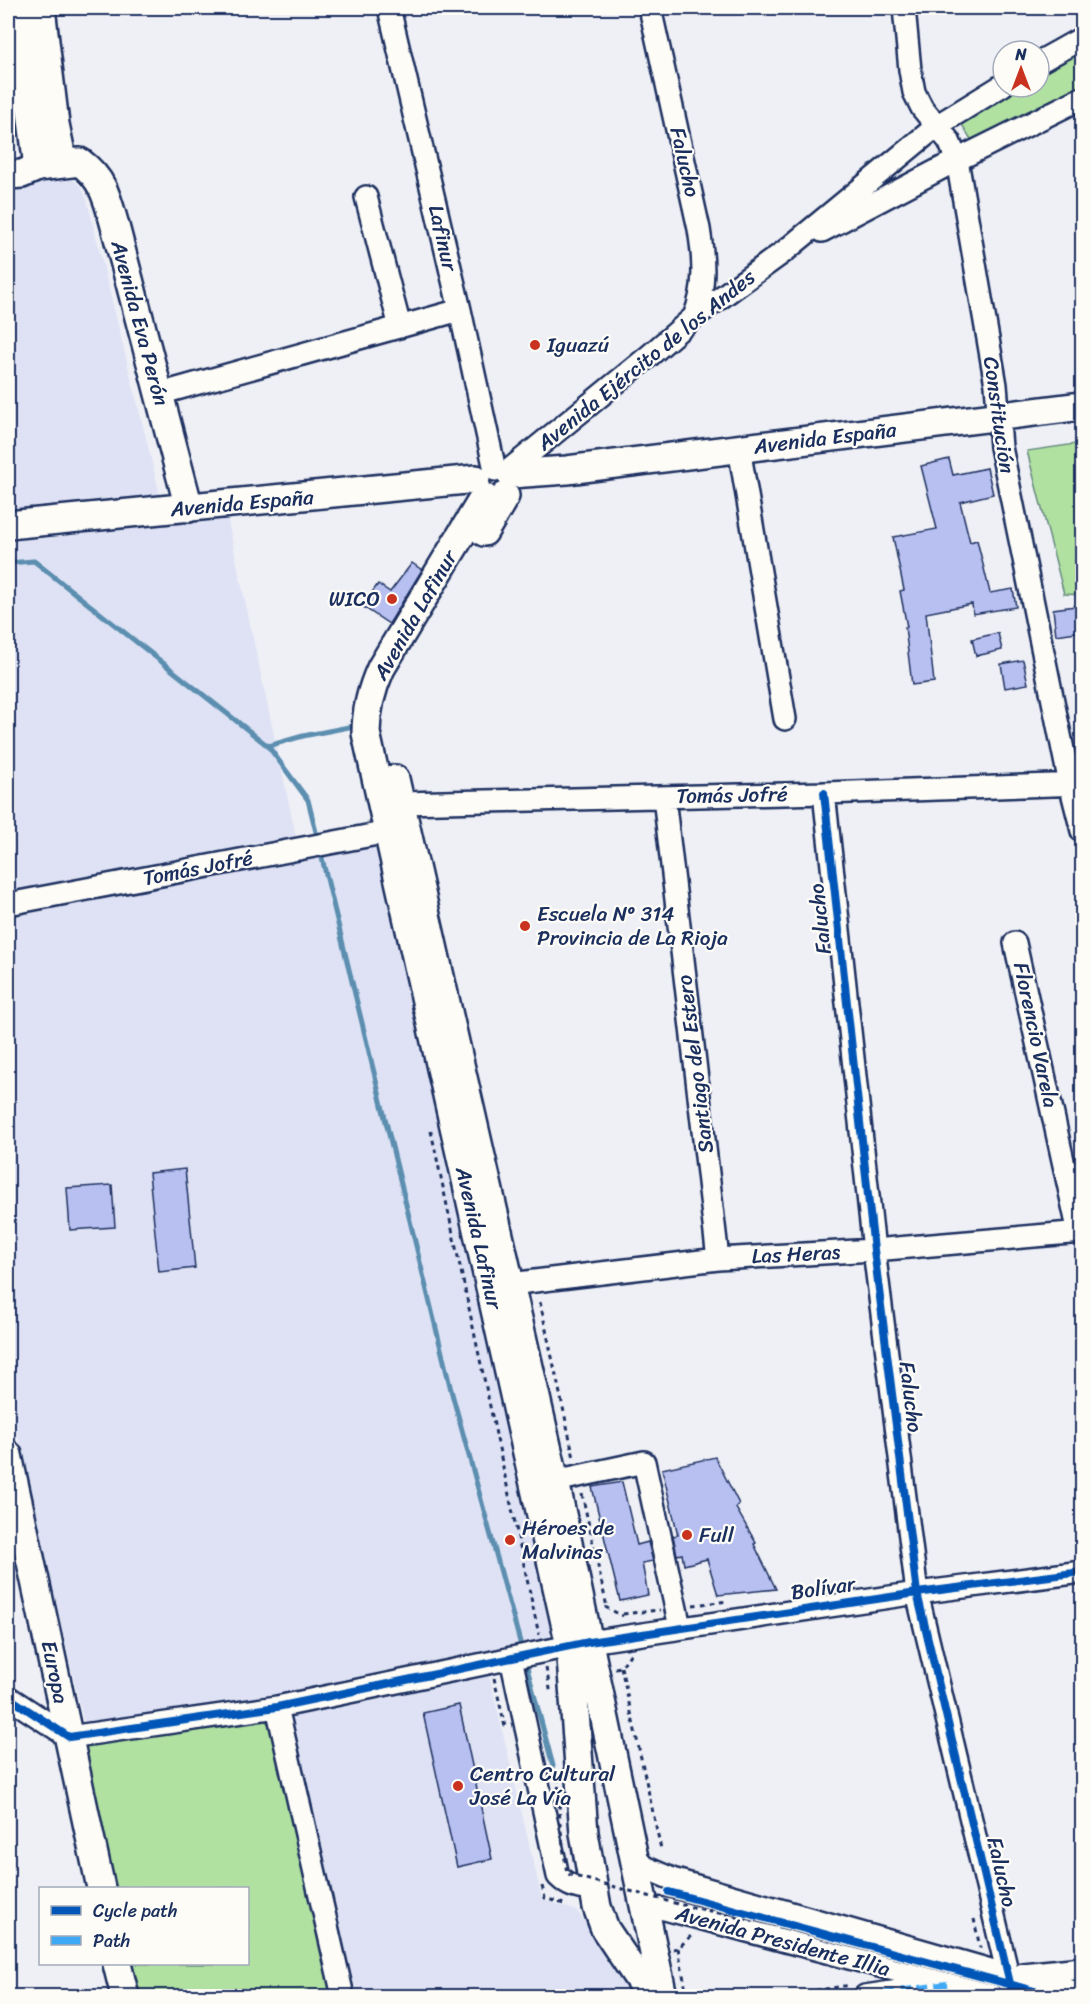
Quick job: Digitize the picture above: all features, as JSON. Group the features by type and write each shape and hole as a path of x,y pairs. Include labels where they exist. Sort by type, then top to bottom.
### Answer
{"main road":[{"path":"18,8 51,165"},
{"path":"41,8 55,124 51,165"},
{"path":"8,162 51,165"},
{"name":"Avenida Eva Perón","path":"51,165 80,162 92,171 105,192 189,508"},
{"path":"8,176 51,165"},
{"name":"Avenida España","path":"8,525 499,482 567,470 1083,406"},
{"name":"Avenida Lafinur","path":"499,482 402,661 390,691 384,727 392,805 510,1284 567,1478 580,1644 587,1891 601,1921 650,1996"},
{"name":"Avenida Lafinur","path":"392,805 388,832 580,1644 625,1812 644,1911 665,1951 663,1996"},
{"name":"Europa","path":"8,1455 101,1887"},
{"path":"584,1833 585,1820 597,1807 612,1805 625,1812"},
{"path":"587,1891 612,1915 625,1917 644,1911"},
{"path":"117,1965 125,1996"}],"street":[{"name":"Lafinur","path":"389,8 499,482"},
{"name":"Falucho","path":"650,8 701,240 703,288 694,317"},
{"name":"Constitución","path":"904,8 914,92 922,108 949,141 957,160 996,385 1001,447 1076,784 1083,831"},
{"path":"1051,55 1083,38"},
{"name":"Avenida Ejército de los Andes","path":"499,482 694,317 785,251 938,125 991,92"},
{"name":"Avenida Ejército de los Andes","path":"785,251 957,160 1083,98"},
{"path":"366,196 400,327"},
{"path":"159,394 460,310"},
{"path":"739,448 785,719"},
{"name":"Tomás Jofré","path":"392,805 1076,784"},
{"name":"Falucho","path":"824,793 874,1250 916,1593 1013,1996"},
{"name":"Santiago del Estero","path":"664,797 718,1259"},
{"name":"Tomás Jofré","path":"8,904 388,832"},
{"name":"Florencio Varela","path":"1015,943 1081,1232"},
{"name":"Las Heras","path":"510,1284 718,1259 874,1250 1081,1232"},
{"path":"567,1478 644,1462 680,1627"},
{"name":"Bolívar","path":"69,1737 277,1707 512,1663 542,1651 680,1627 1083,1572"},
{"path":"512,1663 558,1876 568,1886 587,1891"},
{"path":"8,1697 69,1737"},
{"path":"277,1707 343,1996"},
{"name":"Avenida Presidente Illia","path":"634,1856 644,1867 666,1877 1008,1975 1083,1994"},
{"name":"Avenida Presidente Illia","path":"644,1911 660,1908 992,1996"},
{"path":"861,1990 947,1984 1008,1975 1083,1968"}],"path":[{"path":"430,1128 552,1700"},
{"path":"540,1302 567,1478 607,1607"},
{"path":"506,1729 492,1673 512,1663"},
{"path":"621,1667 661,1850"},
{"path":"558,1777 567,1874 678,1904 758,1919"},
{"path":"540,1876 545,1898 576,1907 587,1891 573,1865"},
{"path":"669,1892 758,1919"},
{"path":"687,1996 665,1951 696,1931 701,1919"},
{"path":"780,1996 861,1990"}],"shaded area":[{"path":"63,174 73,179 82,188 87,200 167,523 227,517 300,855 373,844 379,852 552,1629 549,1638 484,1653 542,1899 577,1911 634,1987 636,1996 147,1996 249,1965 249,1887 122,1887 8,1395 8,177"}],"green space":[{"path":"1082,53 1082,91 975,146 961,123 1000,99 1051,99 1051,69"},
{"path":"1082,443 1082,595 1064,594 1027,451"},
{"path":"259,1716 274,1728 333,1996 135,1996 127,1965 249,1965 249,1887 110,1887 78,1755 90,1741"}],"building":[{"path":"949,459 953,475 987,468 993,494 960,502 970,542 977,540 990,593 1013,589 1016,607 973,614 972,604 926,613 934,682 912,685 905,627 907,627 900,591 904,590 893,537 937,529 921,466"},
{"name":"WICO","path":"412,563 422,570 389,624 362,606 378,584 390,592"},
{"path":"1083,605 1083,631 1056,635 1053,609"},
{"path":"998,633 1002,650 976,656 972,639"},
{"path":"1023,660 1028,684 1005,688 1001,664"},
{"path":"185,1169 195,1268 159,1272 149,1173"},
{"path":"112,1185 115,1227 70,1230 67,1188"},
{"path":"715,1457 739,1504 736,1508 756,1543 754,1544 776,1589 718,1595 707,1559 684,1565 682,1554 677,1555 673,1536 678,1535 662,1469"},
{"path":"622,1482 637,1545 648,1542 653,1561 642,1563 648,1595 620,1601 592,1487"},
{"name":"Centro Cultural José La Vía","path":"459,1705 492,1859 457,1867 423,1713"}],"waterway":[{"path":"8,563 34,561 268,746 308,800 316,832"},
{"path":"268,746 303,736 359,725"},
{"path":"322,858 451,1390 520,1642"},
{"path":"527,1668 553,1766"}],"marked path":[{"path":"865,1996 947,1984"}],"cycle path":[{"path":"824,793 874,1250 917,1593 1013,1996"},
{"path":"8,1697 69,1737 277,1707 589,1642 917,1593 1082,1572"},
{"path":"669,1892 1053,1996"}],"place":[{"name":"Iguazú","path":"535,345"},
{"name":"WICO","path":"392,599"},
{"name":"Escuela Nº 314 Provincia de La Rioja","path":"525,926"},
{"name":"Full","path":"687,1535"},
{"name":"Héroes de Malvinas","path":"510,1540"},
{"name":"Centro Cultural José La Vía","path":"458,1786"}]}
